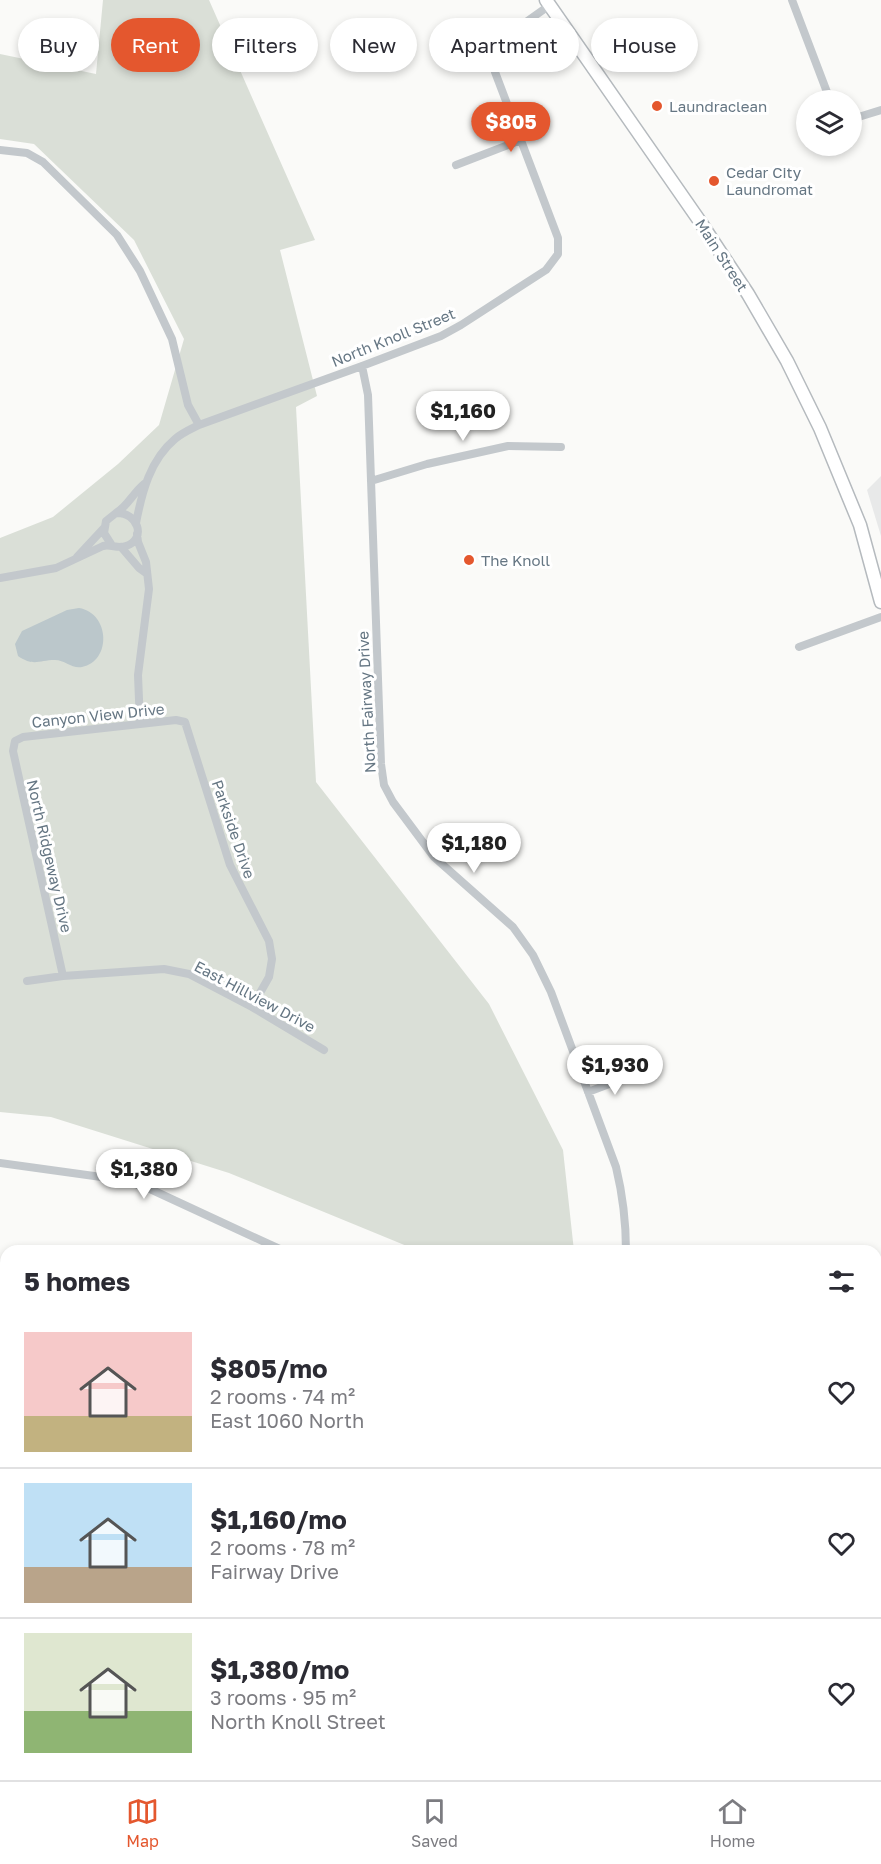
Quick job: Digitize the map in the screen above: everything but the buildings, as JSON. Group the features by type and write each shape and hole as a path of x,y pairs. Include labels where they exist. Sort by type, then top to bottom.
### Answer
{"main road":[{"name":"Main Street","path":"548,3 642,135 748,294 787,361 815,418 860,525 881,602"}],"street":[{"path":"792,0 826,90"},
{"name":"North Knoll Street","path":"140,724 138,675 149,589 146,562 138,542 136,523 144,484 159,457 176,438 199,424 441,336 546,270 558,254 558,238 495,72 494,51 505,37 548,3"},
{"path":"862,116 881,110"},
{"path":"456,165 521,140"},
{"path":"0,150 27,153 43,162 117,235 140,271 172,339 188,405 199,424"},
{"name":"North Fairway Drive","path":"362,366 368,394 381,764 384,785 393,802 434,857 513,927 533,955 550,992 616,1167 623,1197 626,1245"},
{"path":"371,481 427,464 508,446 561,447"},
{"name":"North Knoll Street","path":"77,558 104,528 106,521 125,508 136,491 144,484"},
{"path":"116,513 129,515 136,523"},
{"path":"104,528 106,539 111,544 121,547 146,573"},
{"path":"121,547 132,543 137,534"},
{"name":"North Knoll Street","path":"0,578 56,568 111,544"},
{"path":"799,647 881,616"},
{"name":"Canyon View Drive","path":"15,741 23,736 177,720 185,722"},
{"name":"Parkside Drive","path":"185,722 230,865 269,941 272,958 269,976 252,1007"},
{"name":"North Ridgeway Drive","path":"15,741 13,751 63,976"},
{"name":"East Hillview Drive","path":"27,981 63,976 164,969 189,974 252,1007 324,1050"},
{"path":"588,1092 633,1075"},
{"path":"0,1163 123,1180 150,1189 271,1245"}],"shaded area":[{"path":"103,0 209,0 217,18 212,18 212,72 241,72 315,240 280,250 317,396 296,407 316,782 489,1004 563,1150 573,1245 404,1245 229,1173 51,1117 0,1112 0,538 53,517 118,464 159,425 184,339 134,240 34,144 0,139 0,54 18,58 18,72 96,74 99,72"},
{"path":"881,476 881,536 867,490"},
{"path":"79,608 97,618 101,627 102,647 99,656 92,663 78,667 59,660 33,662 18,656 15,644 22,631 67,610"}],"place":[{"name":"Laundraclean","path":"657,106"},
{"name":"Cedar City Laundromat","path":"714,181"},
{"name":"The Knoll","path":"469,560"}]}
